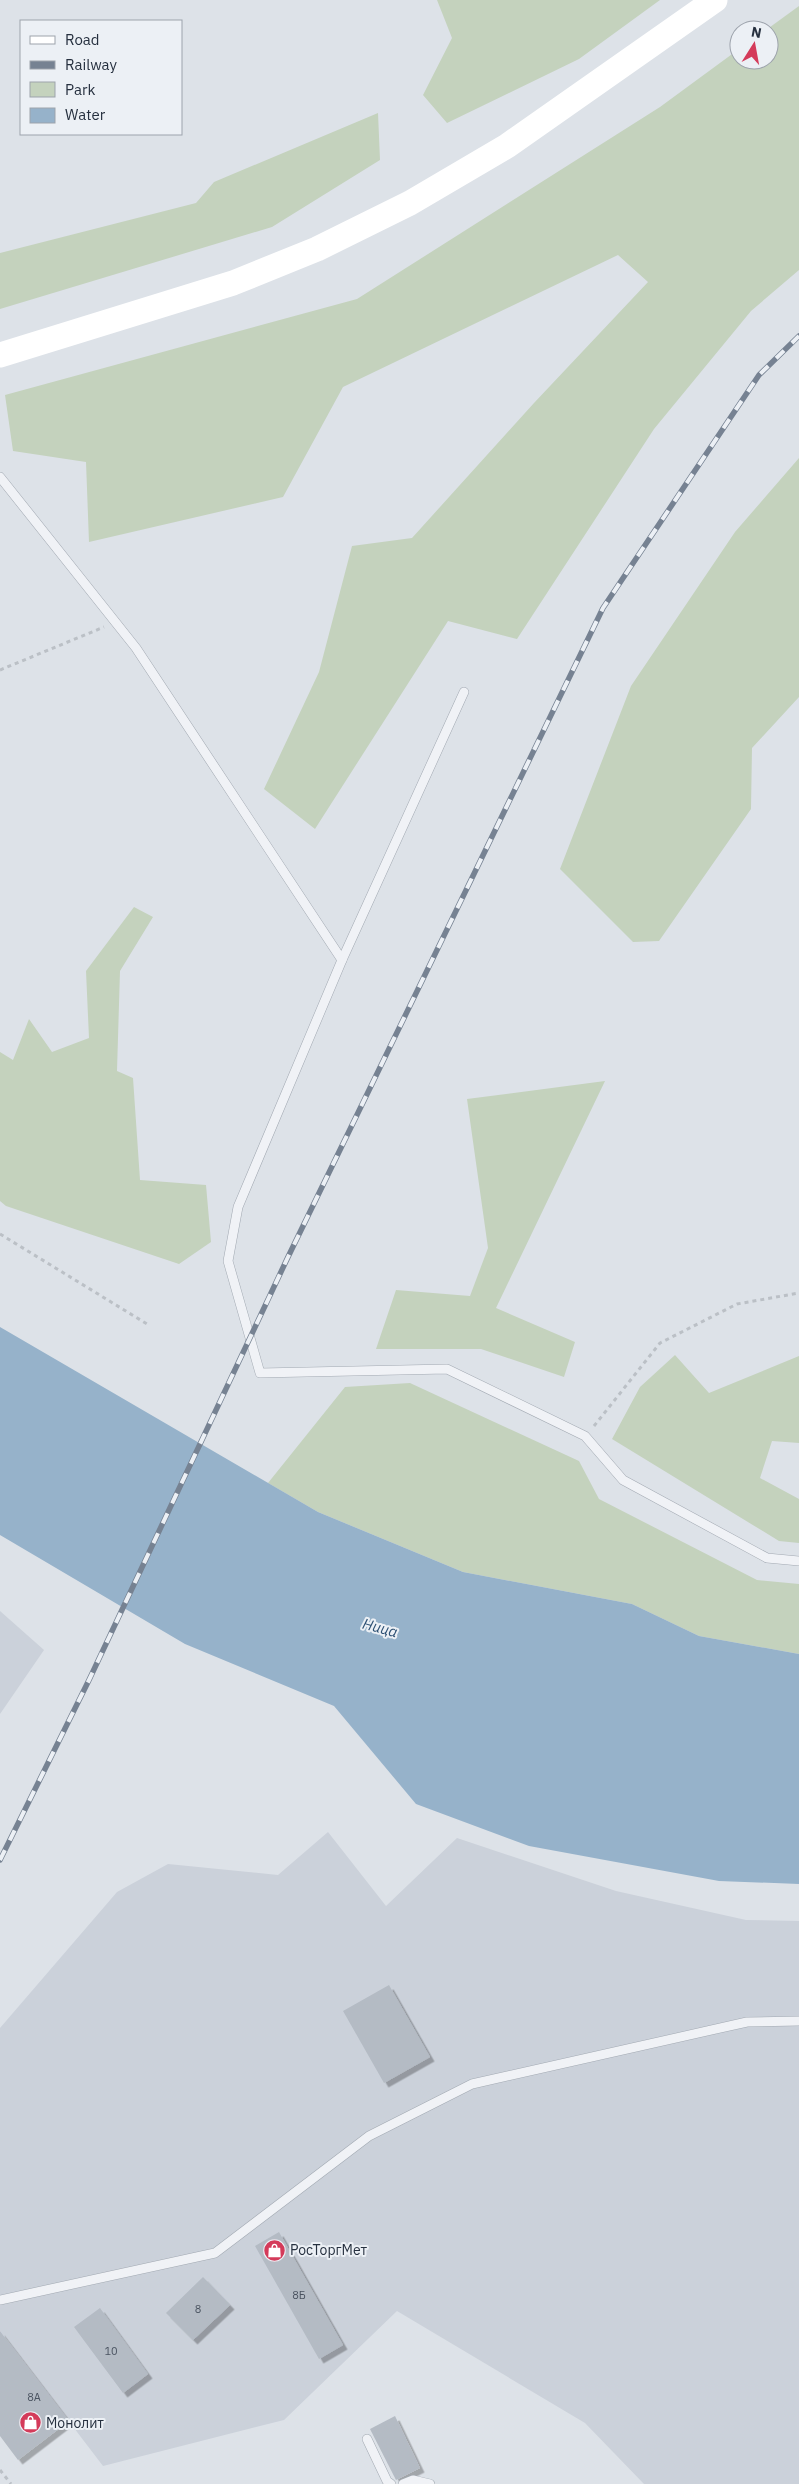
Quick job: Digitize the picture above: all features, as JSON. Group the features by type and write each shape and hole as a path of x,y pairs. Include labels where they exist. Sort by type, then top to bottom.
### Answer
{"street":[{"path":"0,355 233,282 317,249 410,203 508,146 715,0"}],"lane":[{"path":"0,477 136,648 342,960"},
{"path":"464,692 342,960 238,1207 228,1260 260,1373 447,1369 585,1436 623,1480 767,1558 799,1561"},
{"path":"0,2300 215,2254 369,2136 472,2084 748,2022 799,2021"},
{"path":"366,2439 387,2480 391,2484"},
{"path":"403,2484 413,2480 430,2484"}],"path":[{"path":"0,670 116,622"},
{"path":"0,1234 147,1324"},
{"path":"585,1436 660,1343 737,1304 799,1293"},
{"path":"0,2470 11,2484"}],"shaded area":[{"path":"0,1611 44,1650 0,1714"},
{"path":"328,1832 386,1906 457,1838 616,1891 746,1920 799,1921 799,2484 644,2484 585,2423 397,2311 284,2420 103,2466 0,2331 0,2028 117,1892 168,1864 278,1875"}],"green space":[{"path":"437,0 660,0 579,59 447,123 423,95 452,38"},
{"path":"799,6 799,270 751,311 654,429 517,639 448,621 315,829 264,789 319,672 352,546 412,538 534,403 648,282 618,255 343,387 283,497 89,542 86,462 13,451 5,395 357,299 660,107 729,56 729,70 779,70 779,21"},
{"path":"378,113 380,160 272,227 0,309 0,253 196,203 214,182"},
{"path":"799,458 799,697 752,748 751,809 659,941 633,942 560,869 631,686 735,532"},
{"path":"134,907 153,917 120,971 117,1071 133,1078 140,1180 206,1185 211,1242 179,1264 6,1206 0,1201 0,1052 13,1060 29,1019 52,1052 89,1038 86,971"},
{"path":"605,1081 496,1308 575,1342 564,1377 481,1349 376,1349 396,1290 470,1296 488,1248 467,1099"},
{"path":"675,1355 709,1393 799,1356 799,1443 772,1441 760,1478 799,1499 799,1543 779,1541 612,1439 640,1387"},
{"path":"410,1383 579,1461 599,1499 757,1580 799,1584 799,1654 699,1636 632,1604 463,1572 318,1512 268,1483 345,1387"}],"water":[{"name":"Ница","path":"0,1327 318,1512 463,1572 632,1604 699,1636 799,1654 799,1884 719,1881 529,1846 416,1804 334,1706 185,1644 0,1535"}],"building":[{"path":"389,1985 430,2057 384,2083 343,2011"},
{"path":"279,2232 343,2345 319,2359 255,2246"},
{"path":"203,2277 230,2305 193,2340 166,2313"},
{"path":"100,2308 148,2374 123,2393 74,2327"},
{"path":"0,2331 69,2421 18,2460 0,2436"},
{"path":"395,2416 420,2468 396,2480 370,2429"}],"railway":[{"path":"0,1860 89,1680 288,1257 603,608 759,375 799,336"}],"place":[{"name":"РосТоргМет","path":"274,2250"},
{"name":"Монолит","path":"30,2423"}]}
